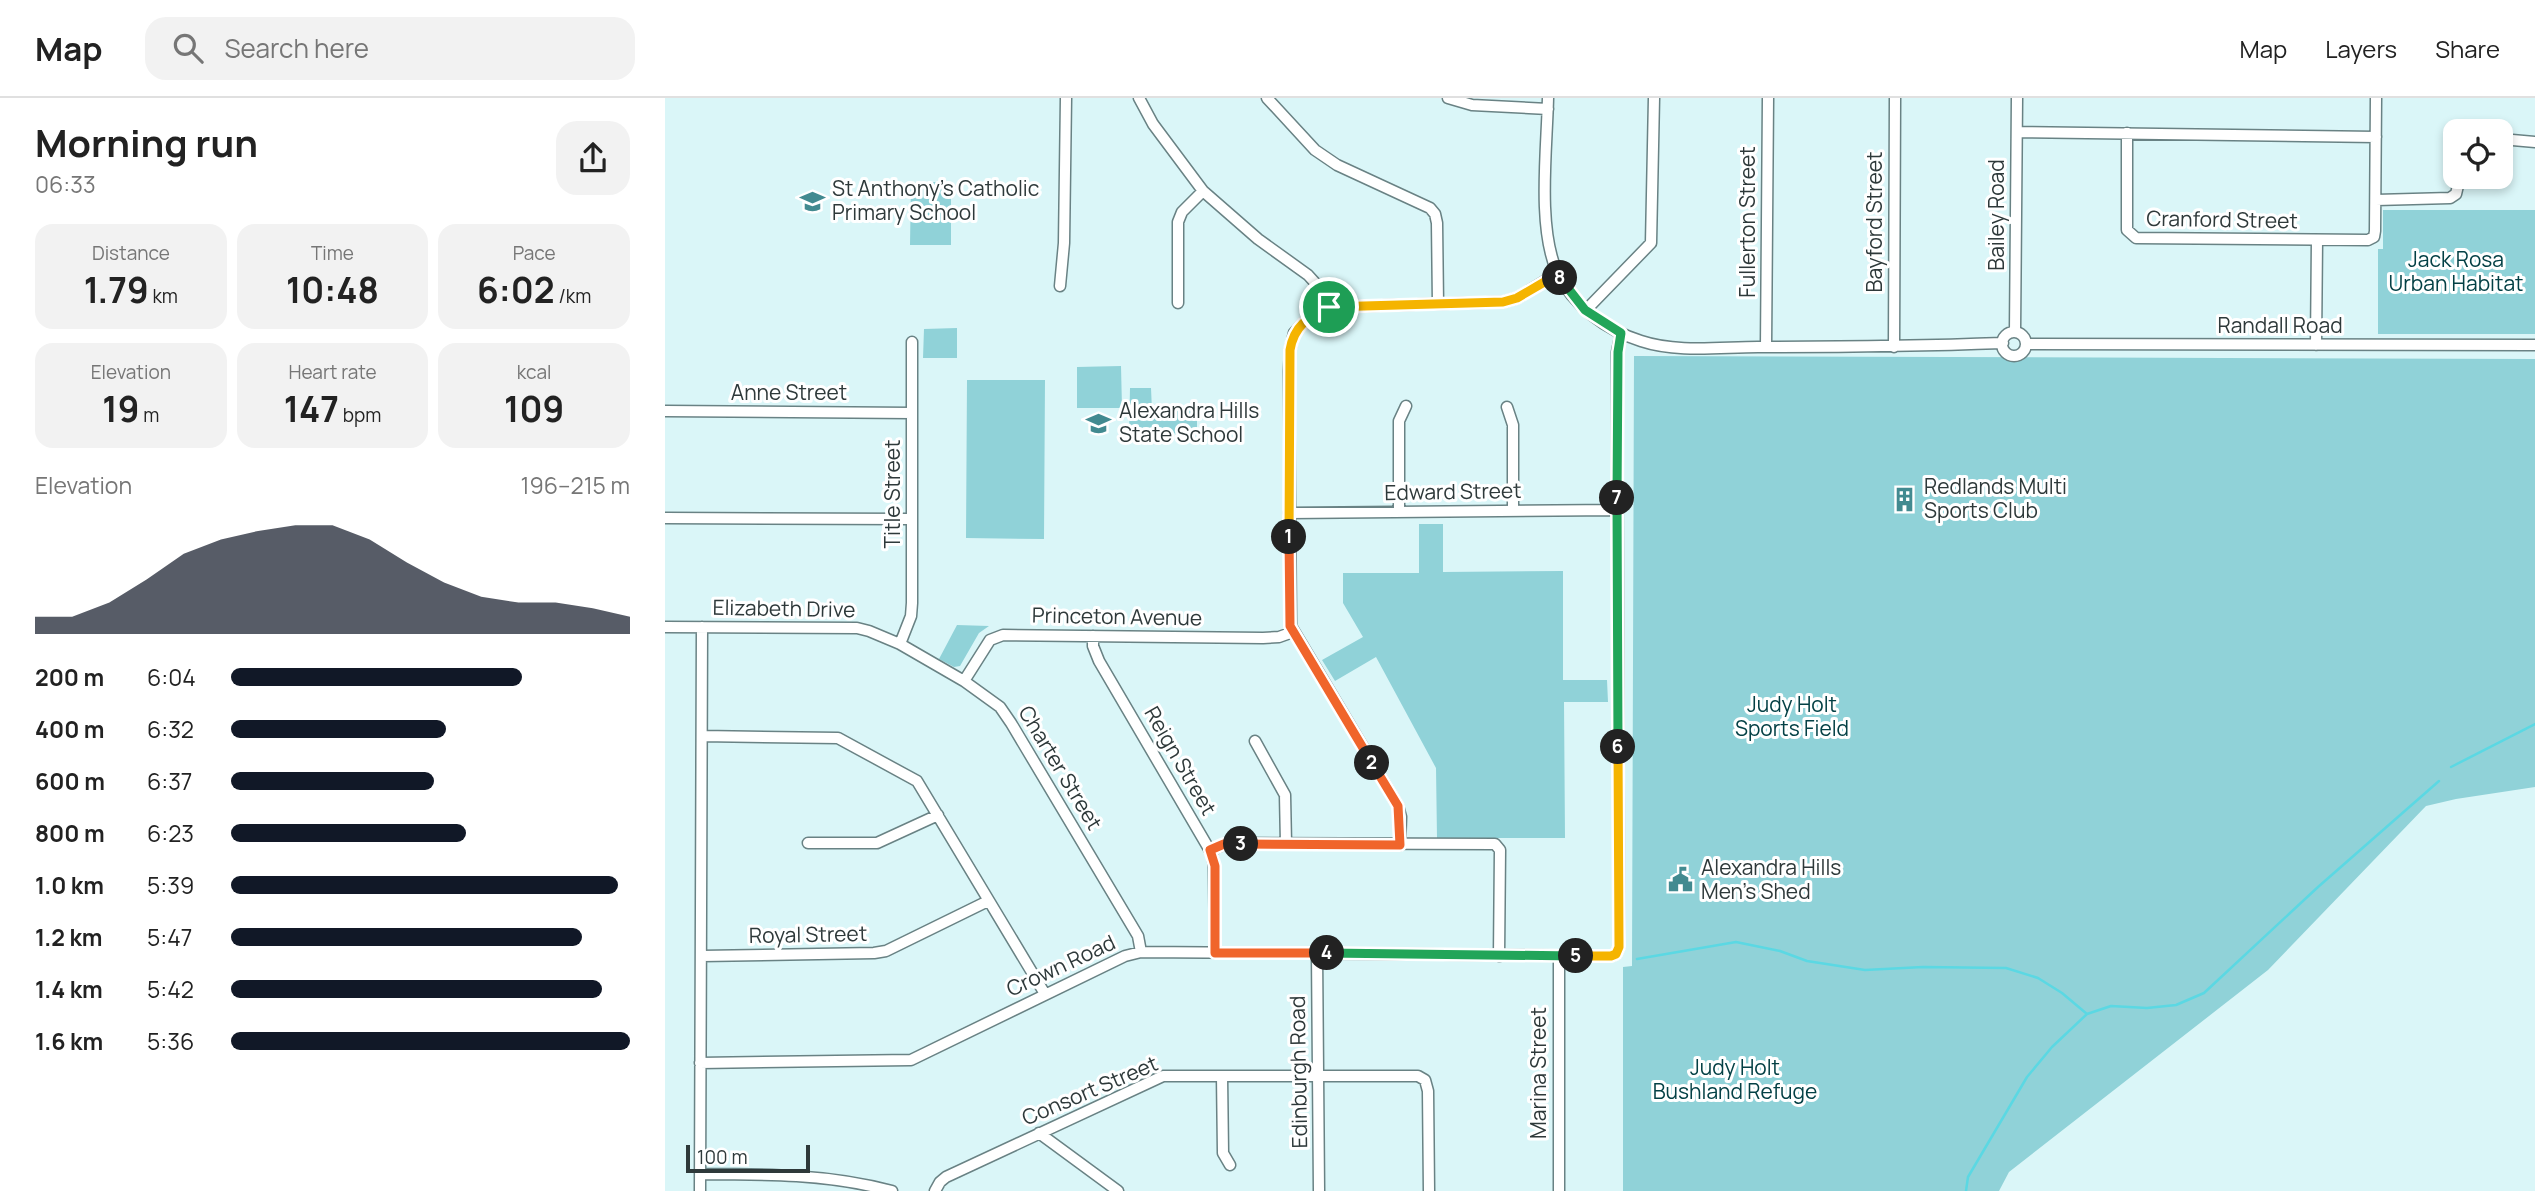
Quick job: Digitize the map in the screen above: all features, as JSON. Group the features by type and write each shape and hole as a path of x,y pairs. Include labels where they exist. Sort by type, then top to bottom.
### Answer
{"street":[{"path":"1060,286 1064,243 1066,98"},
{"path":"1139,98 1153,124 1203,191 1258,239 1308,275 1318,286 1329,307"},
{"path":"1267,98 1315,150 1337,165 1430,208 1435,214 1438,304"},
{"path":"1448,98 1472,105 1548,103"},
{"path":"1585,310 1651,243 1654,98"},
{"name":"Fullerton Street","path":"1766,347 1768,98"},
{"name":"Bayford Street","path":"1894,347 1895,98"},
{"name":"Bailey Road","path":"2015,332 2017,98"},
{"path":"2376,98 2376,200 2451,198 2457,189"},
{"name":"Randall Road","path":"1548,103 1545,224 1548,245 1558,274 1568,291 1585,310 1621,333 1643,342 1664,346 1703,347 1894,347 2003,343 2005,351 2015,355 2022,352 2026,344 2535,345"},
{"path":"2017,132 2376,137"},
{"name":"Cranford Street","path":"2127,133 2127,230 2136,238 2368,240 2374,237 2376,200"},
{"path":"2513,140 2535,142"},
{"path":"1178,303 1178,222 1182,212 1203,191"},
{"path":"2316,345 2317,240"},
{"path":"1400,845 1398,806 1293,632 1289,618 1291,341 1301,323 1329,307 1510,300 1558,274"},
{"path":"2003,343 2006,336 2015,332 2023,336 2026,344"},
{"path":"1617,510 1618,352 1621,333"},
{"name":"Title Street","path":"900,644 911,616 912,342"},
{"path":"1399,511 1399,421 1406,406"},
{"path":"1507,407 1513,425 1513,510"},
{"name":"Anne Street","path":"665,411 912,413"},
{"name":"Edward Street","path":"1289,513 1617,510"},
{"name":"Crown Road","path":"700,1063 911,1060 1125,956 1140,952 1499,956 1616,954 1619,947 1617,510"},
{"path":"665,518 911,519"},
{"name":"Elizabeth Drive","path":"665,627 857,628 900,644"},
{"path":"700,1191 702,627"},
{"name":"Princeton Avenue","path":"964,681 982,650 996,637 1263,638 1279,637 1293,632"},
{"name":"Reign Street","path":"1093,636 1093,646 1099,661 1210,850 1215,866 1215,953"},
{"name":"Charter Street","path":"900,644 964,681 1000,707 1138,936 1140,952"},
{"path":"702,736 838,738 917,781 1045,994"},
{"path":"1255,741 1285,795 1286,844"},
{"path":"808,843 877,843 938,815"},
{"path":"1210,850 1224,844 1495,844 1500,850 1499,956"},
{"name":"Royal Street","path":"702,956 886,951 988,901"},
{"name":"Edinburgh Road","path":"1317,953 1319,1191"},
{"name":"Marina Street","path":"1559,956 1559,1191"},
{"name":"Consort Street","path":"935,1191 946,1177 1163,1076 1318,1075 1418,1076 1425,1080 1428,1091 1429,1191"},
{"path":"1222,1076 1223,1153 1230,1165"},
{"path":"1039,1133 1118,1191"},
{"path":"700,1174 797,1175 835,1179 892,1191"}],"green space":[{"path":"911,182 951,182 951,245 910,245"},
{"name":"Jack Rosa Urban Habitat","path":"2383,210 2535,210 2535,334 2378,334 2378,249 2383,249"},
{"path":"957,328 957,358 923,358 924,329"},
{"path":"1634,356 2535,359 2535,787 2426,806 2268,970 2009,1172 1999,1191 1623,1191 1623,967 1632,966"},
{"path":"1121,366 1122,408 1077,408 1077,367"},
{"path":"967,380 1045,380 1044,539 966,538"},
{"path":"1130,388 1151,388 1152,411 1197,410 1197,433 1129,434"},
{"path":"1419,524 1443,524 1443,572 1563,571 1563,680 1607,680 1608,702 1564,702 1565,838 1437,838 1436,768 1376,657 1335,681 1322,660 1363,637 1343,603 1343,573 1419,573"},
{"path":"957,625 989,626 979,633 960,666 954,667 939,659"}],"waterway":[{"path":"2451,767 2535,724"},
{"path":"1966,1191 1968,1177 2027,1077 2052,1047 2087,1014 2111,1006 2147,1008 2176,1005 2204,993 2318,887 2439,781"},
{"path":"1637,959 1736,942 1780,951 1807,961 1865,970 1923,967 2006,968 2038,978 2062,993 2087,1014"}],"place":[{"name":"St Anthony's Catholic Primary School","path":"812,201"},
{"name":"Alexandra Hills State School","path":"1099,423"},
{"name":"Redlands Multi Sports Club","path":"1904,499"},
{"name":"Alexandra Hills Men's Shed","path":"1681,880"}],"route":[{"path":"1558,274 1568,291 1585,310 1621,333 1618,352 1619,947 1616,954 1215,953 1215,866 1210,850 1215,847 1224,844 1400,845 1401,817 1398,806 1290,626 1291,341 1301,323 1329,307 1503,302 1517,298 1558,274"}],"park label":[{"name":"Judy Holt Sports Field","path":"1792,717"},
{"name":"Judy Holt Bushland Refuge","path":"1735,1080"}]}
